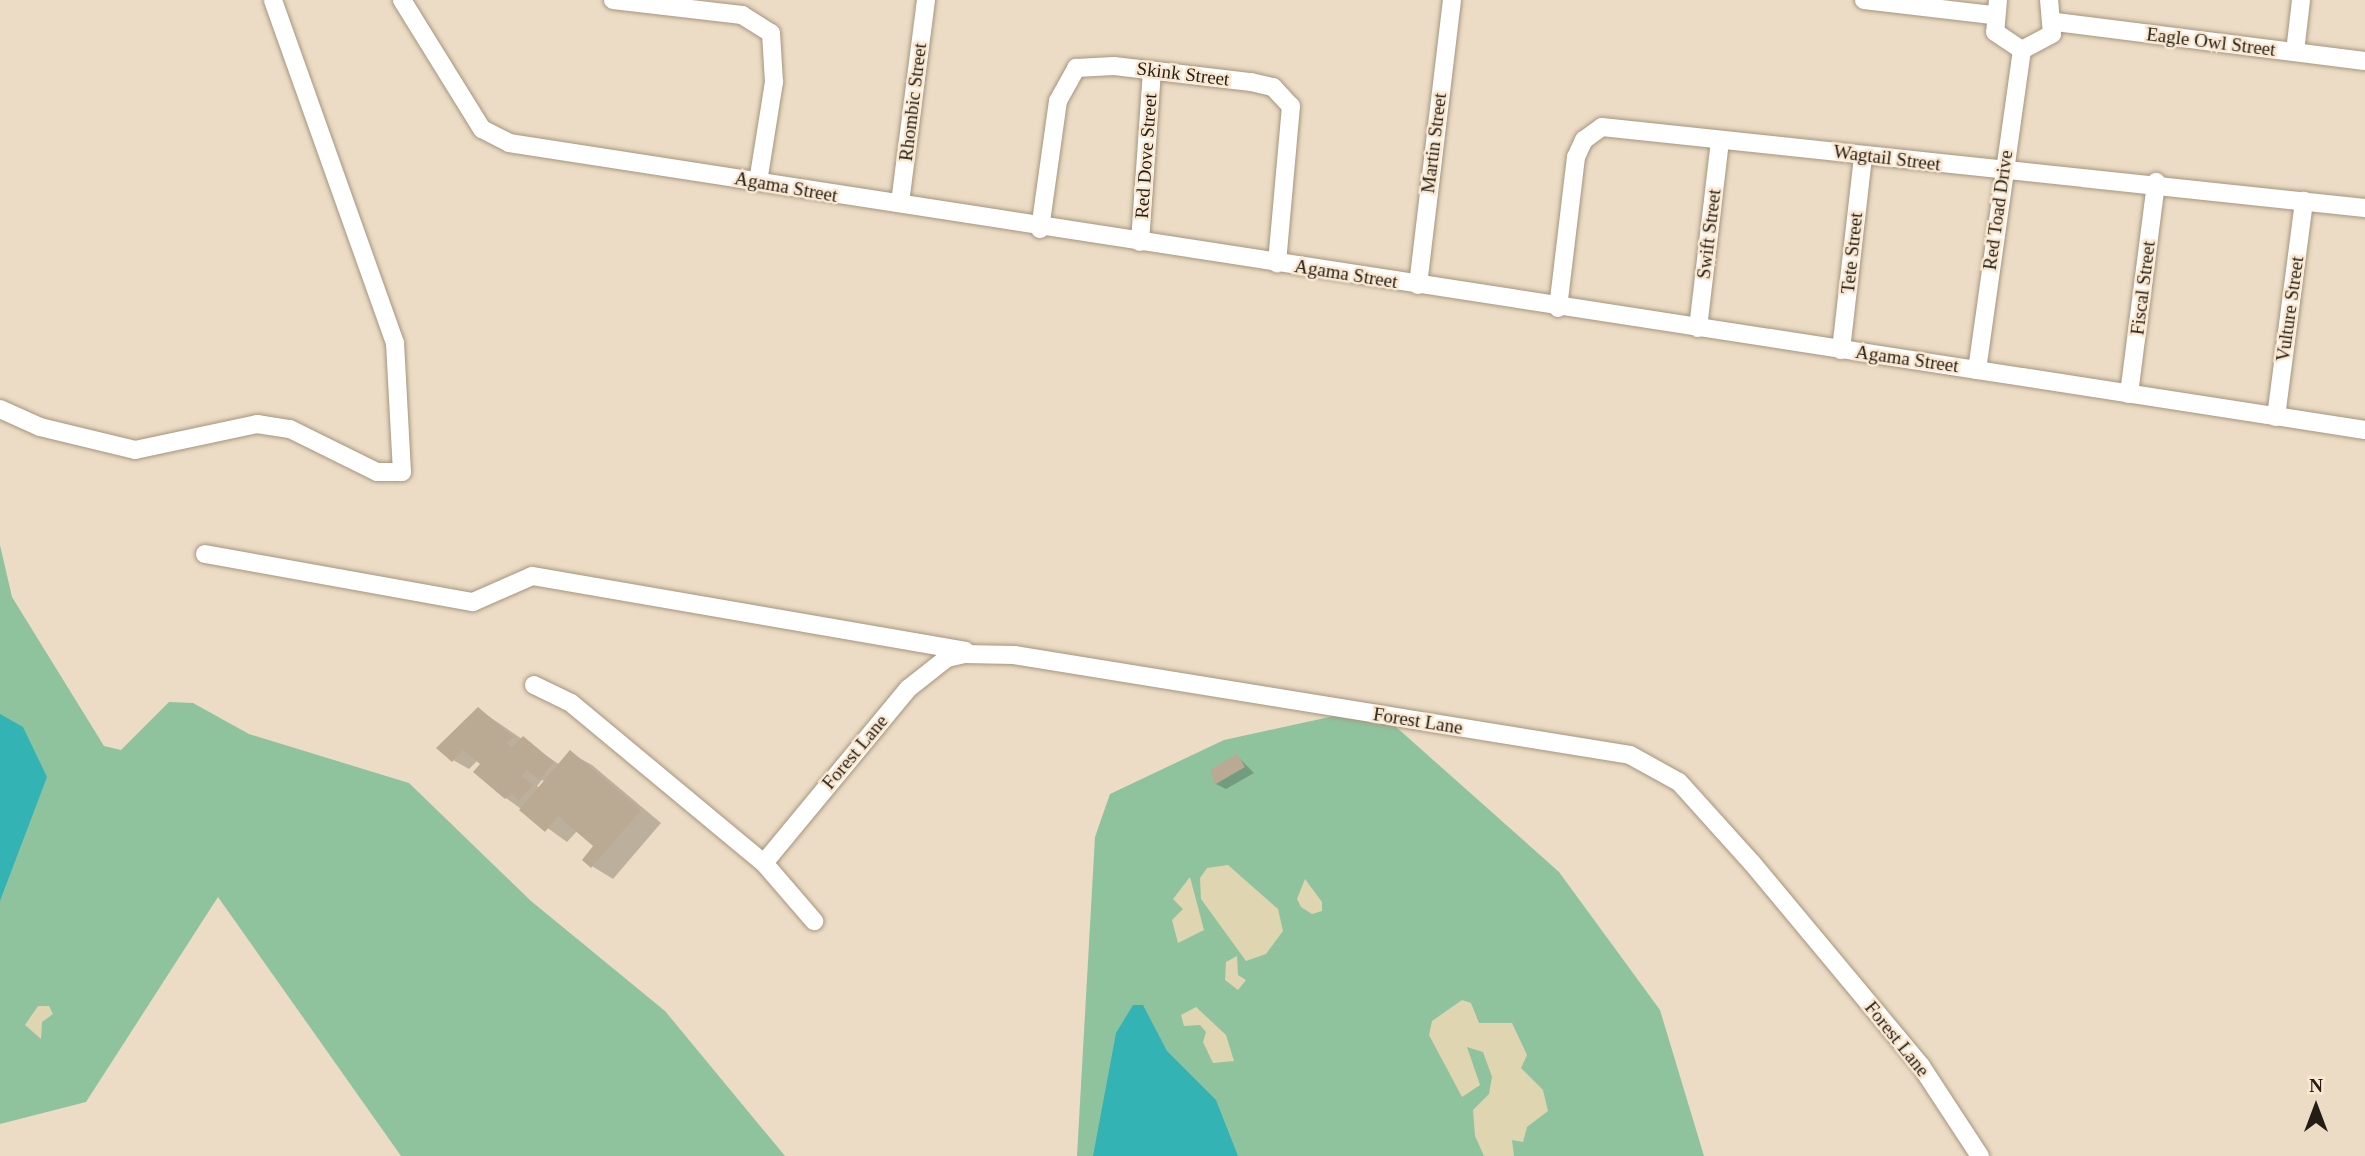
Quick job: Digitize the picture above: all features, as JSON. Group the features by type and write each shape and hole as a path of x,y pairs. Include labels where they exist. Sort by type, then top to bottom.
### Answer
{"street":[{"path":"0,409 40,427 135,450 257,424 290,429 377,472 402,472 395,343 273,0"},
{"name":"Agama Street","path":"402,0 482,129 496,139 900,203 1040,229 1140,242 2365,430"},
{"path":"612,0 742,15 771,33 774,82 758,182"},
{"name":"Rhombic Street","path":"900,203 926,0"},
{"name":"Martin Street","path":"1418,285 1452,0"},
{"path":"1864,0 1995,7 1995,32 2022,50 2045,43 2056,22 2049,0"},
{"path":"2295,52 2301,0"},
{"name":"Eagle Owl Street","path":"2056,22 2365,61"},
{"name":"Red Toad Drive","path":"1977,370 2003,169 2022,50"},
{"name":"Skink Street","path":"1040,229 1067,76 1092,64 1260,83 1286,97 1292,132 1277,263"},
{"name":"Red Dove Street","path":"1140,242 1152,71"},
{"name":"Wagtail Street","path":"1558,308 1576,157 1590,134 1616,127 1863,157 2156,182 2365,208"},
{"name":"Swift Street","path":"1698,328 1720,141"},
{"name":"Tete Street","path":"1841,350 1863,157"},
{"name":"Fiscal Street","path":"2129,394 2156,182"},
{"name":"Vulture Street","path":"2276,417 2304,201"},
{"path":"205,554 473,602 532,576 980,653"},
{"name":"Forest Lane","path":"765,863 919,678 947,658 980,653 1554,741 1653,763 1692,794 1921,1066 1980,1156"},
{"path":"534,685 571,703 765,863 814,921"}],"green space":[{"path":"0,545 12,597 104,746 121,750 169,702 193,703 249,734 409,783 531,901 665,1011 785,1156 401,1156 218,897 86,1102 0,1124"},
{"path":"1334,716 1362,716 1395,726 1559,872 1660,1010 1704,1156 1077,1156 1095,837 1110,794 1224,740"}],"sand":[{"path":"1228,865 1278,909 1283,931 1266,954 1246,961 1201,899 1200,878 1207,868"},
{"path":"1190,877 1204,930 1178,943 1172,920 1183,909 1173,899"},
{"path":"1305,879 1322,902 1322,911 1312,914 1301,907 1297,899"},
{"path":"1237,956 1238,975 1246,980 1238,990 1225,980 1226,962"},
{"path":"1462,1000 1471,1003 1479,1023 1512,1023 1527,1055 1521,1068 1543,1090 1548,1111 1527,1127 1523,1142 1512,1140 1514,1156 1484,1156 1475,1136 1473,1110 1489,1094 1492,1077 1483,1052 1467,1047 1480,1085 1462,1097 1429,1035 1432,1021"},
{"path":"38,1006 49,1006 53,1014 42,1022 41,1039 25,1025"},
{"path":"1196,1007 1226,1035 1234,1061 1213,1063 1203,1042 1206,1032 1200,1025 1184,1026 1181,1015"}],"water":[{"path":"0,714 23,727 47,777 0,901"},
{"path":"1133,1005 1143,1005 1167,1051 1216,1100 1238,1156 1093,1156 1116,1033"}],"building":[{"path":"478,707 513,737 507,743 512,748 523,736 554,762 539,780 527,770 522,776 533,785 519,801 511,793 505,799 473,772 480,764 463,750 452,762 436,748"},
{"path":"570,750 641,810 591,868 582,860 593,846 558,816 545,832 519,810"},
{"path":"1237,754 1245,767 1214,785 1211,769"}]}
